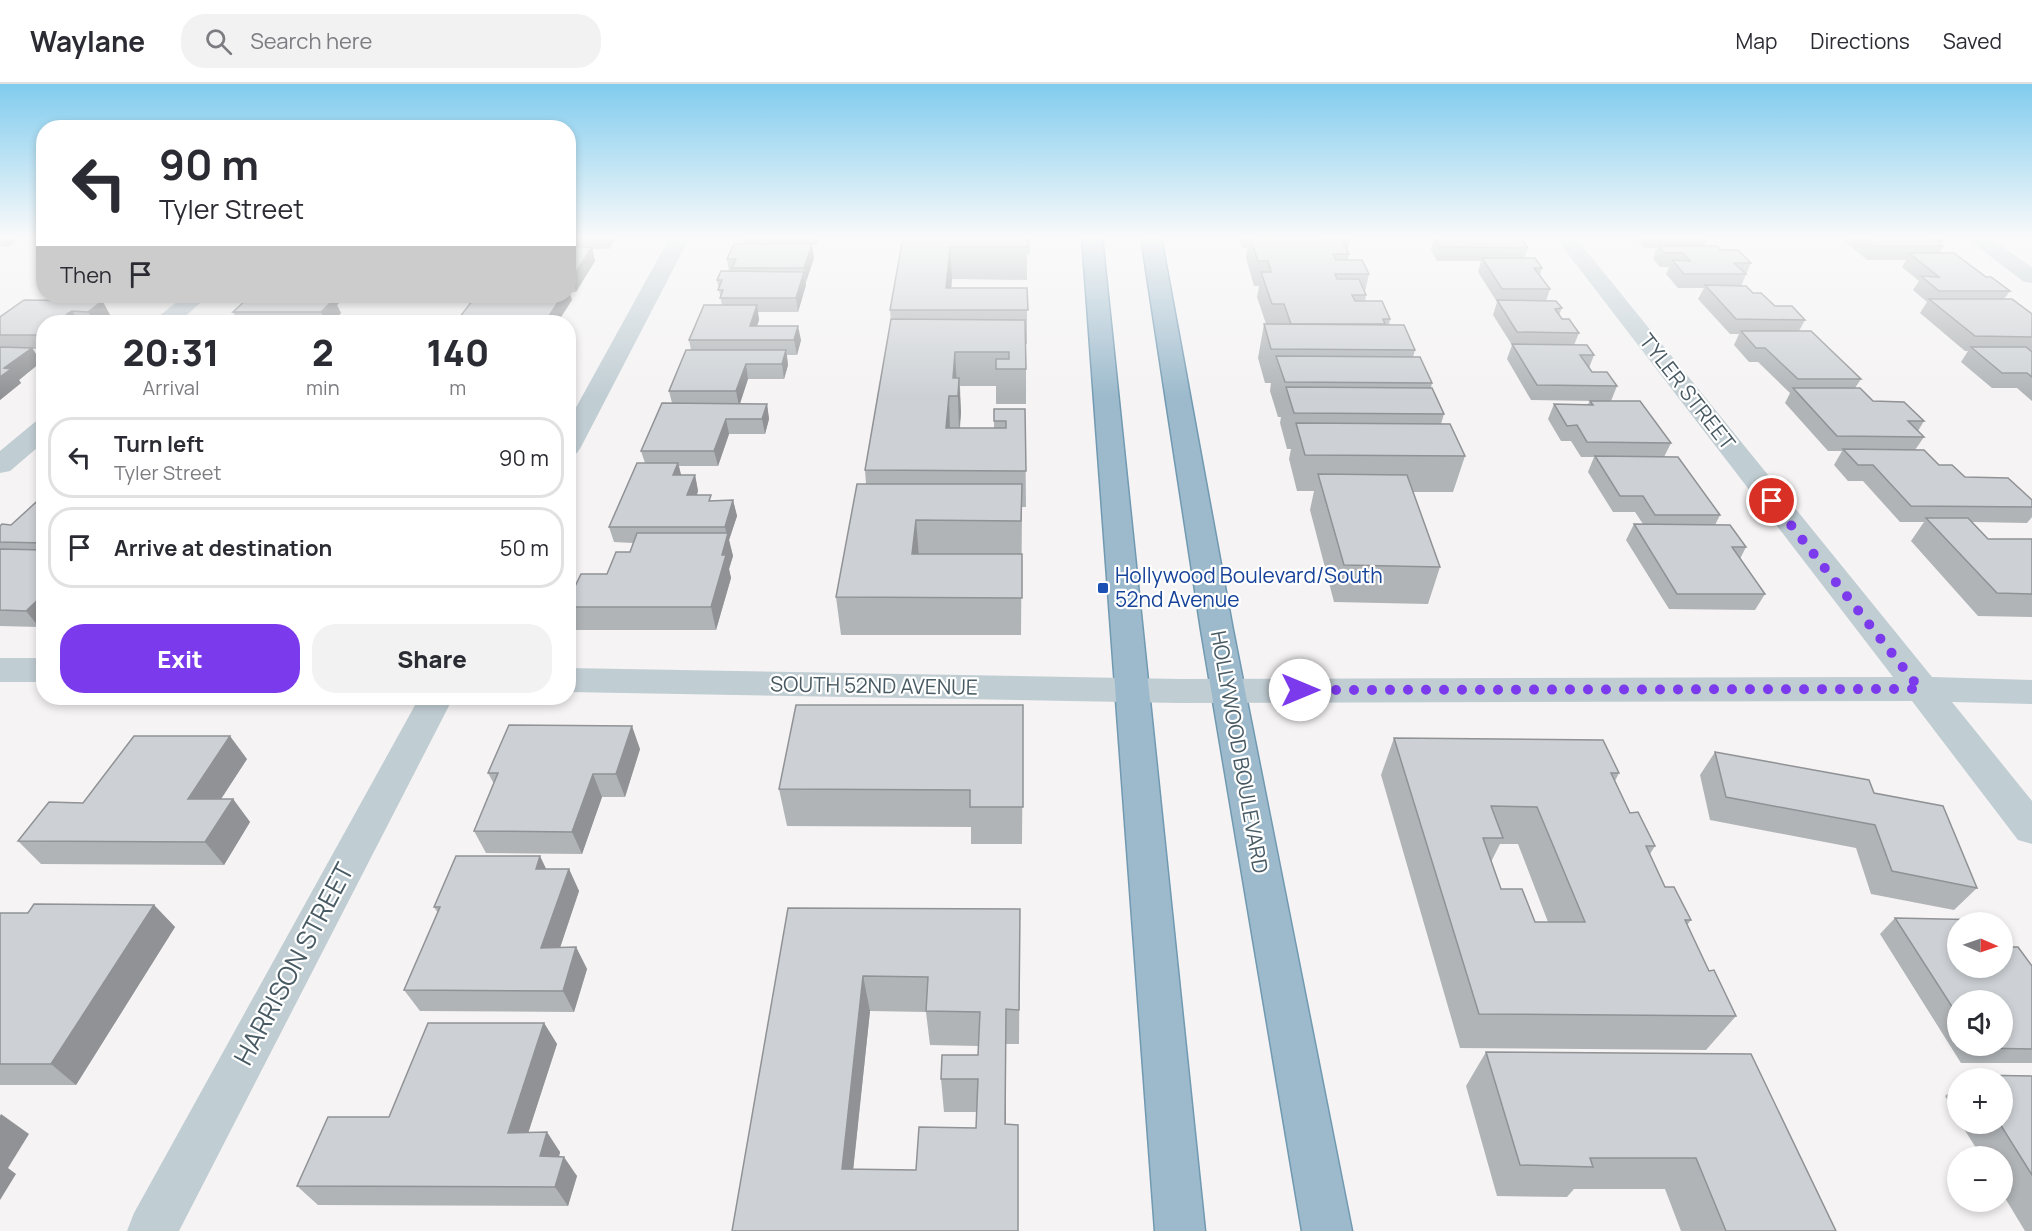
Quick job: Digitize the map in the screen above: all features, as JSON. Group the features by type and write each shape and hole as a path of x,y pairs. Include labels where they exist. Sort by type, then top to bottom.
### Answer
{"highway":[{"path":"1097,291 1180,1231"},
{"name":"HOLLYWOOD BOULEVARD","path":"1160,291 1228,690 1327,1231"}],"street":[{"path":"576,432 651,291"},
{"name":"TYLER STREET","path":"1607,291 2032,830"},
{"path":"174,315 189,303"},
{"path":"0,465 36,435"},
{"path":"0,670 36,670"},
{"name":"SOUTH 52ND AVENUE","path":"576,681 1180,691 1920,689 2032,692"},
{"name":"HARRISON STREET","path":"152,1231 432,705"}],"building":[{"path":"723,291 798,291 796,298 720,298"},
{"path":"893,291 1027,291 1028,310 890,310"},
{"path":"1267,291 1364,291 1366,295 1352,295 1355,301 1382,301 1390,319 1383,319 1385,324 1291,324 1284,304 1272,304"},
{"path":"1710,291 1751,291 1753,293 1761,293 1775,306 1792,306 1805,320 1736,319"},
{"path":"1938,291 2010,291 1939,291"},
{"path":"1929,299 2012,299 2032,314 2032,337 1975,336"},
{"path":"24,300 36,300 36,303 99,303 88,312 72,311 67,314 72,315 36,315 36,335 0,335 0,317"},
{"path":"1497,300 1556,301 1562,308 1555,309 1562,319 1569,319 1579,333 1517,332"},
{"path":"243,303 330,303 321,312 233,312"},
{"path":"471,303 557,303 550,315 461,315"},
{"path":"704,305 757,305 750,326 798,326 794,340 689,340"},
{"path":"891,319 1025,320 1026,369 996,369 996,359 1009,359 1009,352 955,352 953,378 959,378 958,396 949,396 946,428 1006,428 1006,421 994,421 994,409 1025,409 1026,471 865,470"},
{"path":"1264,324 1404,325 1415,350 1271,349"},
{"path":"1741,331 1811,331 1861,379 1798,379 1765,348 1756,348"},
{"path":"1512,344 1587,345 1594,355 1580,355 1592,372 1607,372 1617,386 1537,385"},
{"path":"0,347 32,348 4,368 11,369 0,377"},
{"path":"1971,347 2026,347 2032,352 2032,377 2027,373 2002,373"},
{"path":"686,350 786,350 782,364 746,364 736,391 669,391"},
{"path":"1276,356 1420,357 1432,383 1285,382"},
{"path":"1286,387 1432,388 1444,414 1294,413"},
{"path":"1793,388 1860,388 1873,401 1904,402 1924,421 1908,421 1924,437 1837,436"},
{"path":"1590,401 1640,401 1671,443 1587,442 1577,425 1567,426 1554,404 1593,405"},
{"path":"662,403 767,404 762,419 726,419 714,451 641,451"},
{"path":"1296,423 1450,424 1465,456 1305,455"},
{"path":"1843,449 1924,450 1939,465 1952,465 1965,477 2008,478 2032,500 2032,507 1911,506 1873,465 1858,465"},
{"path":"1595,456 1678,457 1720,515 1655,515 1643,496 1620,496"},
{"path":"637,463 678,463 673,475 695,475 687,495 711,495 709,501 733,500 725,527 609,527"},
{"path":"1318,474 1407,475 1440,567 1344,565"},
{"path":"857,484 1022,484 1021,521 916,520 912,554 1022,554 1022,598 836,597"},
{"path":"36,502 36,543 0,542 0,526 2,524 11,525"},
{"path":"1926,518 1968,518 1988,539 2032,539 2032,594 1997,593"},
{"path":"1634,524 1730,525 1746,547 1732,547 1765,594 1677,594"},
{"path":"637,533 728,533 722,555 726,555 711,607 576,607 576,584 581,574 607,574 616,552 630,552"},
{"path":"0,549 36,550 36,602 26,611 0,610"},
{"path":"796,705 1023,705 1023,807 970,807 970,790 779,789"},
{"path":"509,725 632,726 616,774 593,774 572,832 474,831 498,773 488,773"},
{"path":"134,736 230,736 188,799 233,799 205,842 18,841 49,802 83,803"},
{"path":"1394,738 1603,740 1619,773 1611,773 1630,813 1638,812 1655,846 1646,846 1665,887 1674,887 1691,920 1685,920 1709,971 1714,970 1736,1016 1479,1014","holes":["1491,806 1537,807 1585,922 1535,922 1522,889 1501,889 1483,838 1503,838"]},
{"path":"1715,752 1869,780 1874,793 1943,806 1977,888 1892,871 1875,825 1726,797"},
{"path":"456,856 540,856 536,869 569,869 541,948 576,947 563,991 404,990 440,907 434,907"},
{"path":"34,904 154,905 51,1064 0,1064 0,913 28,913"},
{"path":"788,908 1020,909 1019,1010 1006,1009 1005,1124 1018,1125 1018,1231 732,1231","holes":["863,976 928,977 926,1011 980,1012 978,1055 942,1055 941,1079 978,1079 976,1128 919,1127 916,1170 842,1169"]},
{"path":"1895,918 1947,919 1947,978 2013,978 2013,947 2018,947 2032,966 2032,1049 2013,1049 2013,990 1947,990 1947,999"},
{"path":"428,1023 544,1023 508,1133 547,1132 540,1156 564,1157 555,1187 297,1186 328,1117 389,1117"},
{"path":"1486,1052 1751,1054 1836,1231 1726,1231 1696,1158 1590,1158 1593,1167 1520,1165"},
{"path":"2013,1076 2032,1076 2032,1175 2006,1134 2013,1134"}],"place":[{"name":"Hollywood Boulevard/South 52nd Avenue","path":"1103,588"}],"route":[{"path":"1300,690 1920,689 1772,501"}]}
